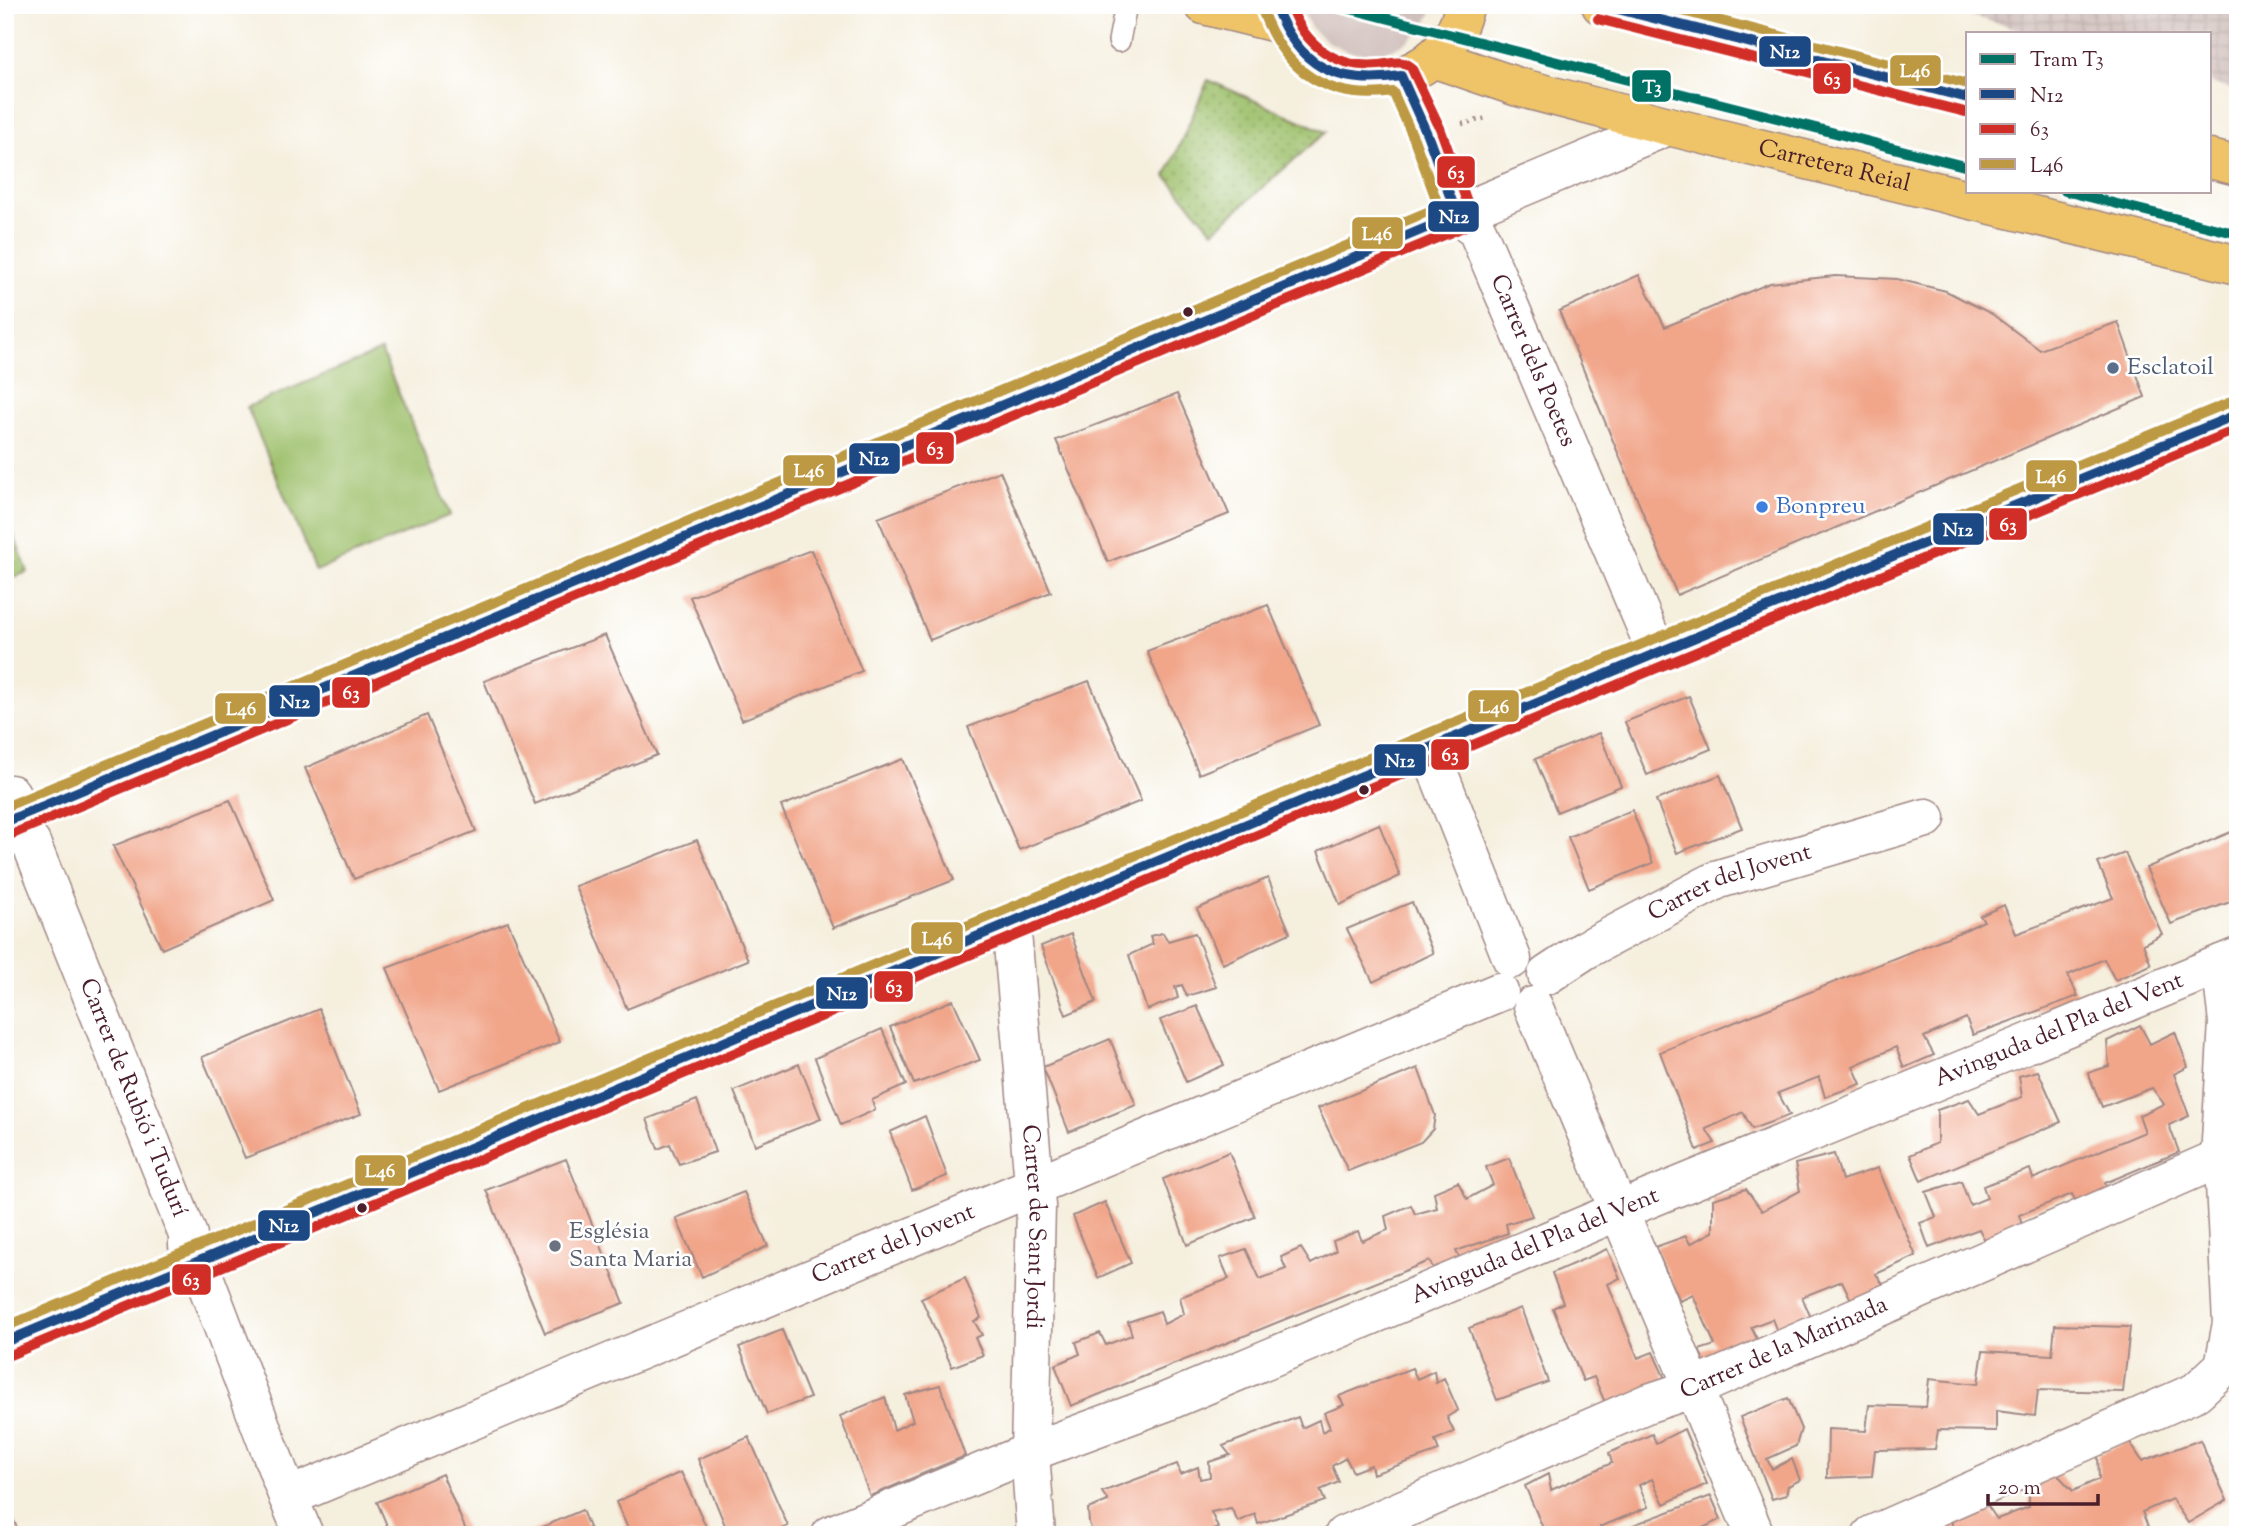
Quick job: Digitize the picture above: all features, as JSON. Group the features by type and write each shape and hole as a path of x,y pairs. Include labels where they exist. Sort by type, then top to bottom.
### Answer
{"main road":[{"path":"1204,5 1278,15 1301,53 1331,73 1366,81 1401,76 1433,58 1447,44 1459,25 1465,5"},
{"path":"1601,5 1966,97"},
{"name":"Carretera Reial","path":"1433,58 1518,87 1668,126 2238,265"},
{"path":"2212,160 2238,166"}],"street":[{"name":"Carrer dels Poetes","path":"1401,76 1427,134 1457,215 1477,230 1657,653"},
{"path":"10,803 1457,215 1668,126"},
{"path":"5,1342 1657,653 2238,414"},
{"path":"1429,749 1523,983 1621,1210 1755,1535"},
{"name":"Carrer de Rubió i Tudurí","path":"10,803 25,839 31,842 304,1535"},
{"name":"Carrer del Jovent","path":"288,1497 1523,983 1719,880 1926,818"},
{"name":"Carrer de Sant Jordi","path":"1011,922 1036,1206 1030,1452 1036,1535"},
{"path":"1872,1535 2196,1392 2224,1366 2235,1325 2225,1184 2220,1158 2230,960"},
{"name":"Avinguda del Pla del Vent","path":"831,1535 1030,1452 1163,1403 1621,1210 2230,960"},
{"name":"Carrer de la Marinada","path":"1344,1535 1646,1404 1693,1388 2220,1158"}],"lane":[{"path":"1119,41 1126,5"}],"shaded area":[{"path":"1299,5 1436,5 1423,28 1407,42 1388,51 1368,54 1347,51 1328,42 1312,29"},
{"path":"1932,5 2238,5 2238,91 2212,84 2212,32 2028,32"}],"green space":[{"path":"1208,80 1326,132 1213,231 1166,176"},
{"path":"381,351 450,515 316,571 247,407"},
{"path":"5,512 28,572 5,580"}],"building":[{"name":"Bonpreu","path":"1639,275 1665,327 1770,283 1835,276 1897,279 1946,291 1992,314 2040,350 2118,322 2145,397 1677,595 1559,311"},
{"path":"1177,394 1229,514 1108,562 1056,440"},
{"path":"1000,471 1051,592 930,640 878,518"},
{"path":"811,550 862,671 742,720 690,597"},
{"path":"1268,605 1319,725 1199,774 1147,651"},
{"path":"605,635 657,755 535,804 484,681"},
{"path":"1089,681 1141,801 1019,850 968,727"},
{"path":"1689,696 1711,749 1647,775 1625,722"},
{"path":"427,715 476,831 354,879 305,768"},
{"path":"1599,733 1621,786 1557,812 1535,759"},
{"path":"903,759 954,880 833,928 781,806"},
{"path":"1720,775 1742,828 1677,853 1656,800"},
{"path":"230,800 274,900 162,949 113,846"},
{"path":"1632,810 1653,863 1589,889 1568,837"},
{"path":"1379,824 1400,876 1340,905 1318,851"},
{"path":"2238,829 2238,899 2171,924 2146,868"},
{"path":"697,840 748,960 627,1009 575,886"},
{"path":"2125,853 2162,934 2143,944 2151,965 2115,980 2104,959 2068,975 2078,996 1973,1035 1966,1018 1924,1037 1934,1055 1904,1068 1896,1047 1853,1066 1861,1084 1825,1097 1819,1077 1778,1093 1790,1115 1752,1129 1743,1112 1706,1129 1715,1143 1697,1150 1660,1052 1965,930 1984,921 1980,916 2004,905 2016,934 2113,898 2098,863"},
{"path":"1268,878 1290,933 1223,964 1197,909"},
{"path":"1412,902 1433,953 1373,982 1347,929"},
{"path":"508,922 560,1042 439,1090 387,968"},
{"path":"1163,933 1168,941 1195,933 1216,987 1187,996 1182,985 1175,987 1178,998 1147,1010 1129,955 1153,944 1150,936"},
{"path":"1071,934 1096,1002 1066,1015 1041,946"},
{"path":"953,1000 980,1060 914,1084 890,1027"},
{"path":"1197,1006 1224,1065 1186,1082 1160,1020"},
{"path":"319,1009 361,1114 245,1158 202,1057"},
{"path":"2140,1025 2150,1044 2175,1032 2188,1067 2174,1074 2189,1116 2169,1125 2179,1152 2105,1183 2110,1196 2080,1209 2072,1194 2019,1215 2024,1231 1988,1246 1979,1229 1929,1248 1920,1223 1936,1217 1926,1192 1961,1181 1970,1205 1987,1198 1983,1186 2030,1169 2033,1179 2145,1132 2139,1115 2164,1104 2152,1088 2102,1107 2088,1073 2109,1066 2107,1041"},
{"path":"882,1029 906,1085 872,1100 875,1110 841,1125 815,1058"},
{"path":"1110,1039 1136,1105 1069,1132 1043,1067"},
{"path":"799,1064 821,1119 755,1145 734,1091"},
{"path":"1418,1068 1435,1115 1433,1129 1421,1142 1348,1171 1318,1108"},
{"path":"2038,1071 2061,1122 1921,1181 1910,1155 1937,1143 1937,1110 1969,1099 1979,1114 2022,1097 2019,1076"},
{"path":"697,1100 715,1152 679,1164 670,1144 658,1149 647,1119"},
{"path":"925,1116 947,1176 912,1190 890,1132"},
{"path":"1229,1152 1255,1217 1187,1245 1163,1179"},
{"path":"1834,1154 1842,1180 1878,1168 1916,1256 1876,1274 1886,1289 1853,1304 1842,1281 1802,1297 1812,1320 1778,1334 1772,1319 1751,1327 1759,1343 1706,1365 1699,1350 1715,1345 1693,1295 1680,1301 1655,1247 1686,1236 1690,1244 1713,1232 1713,1199 1746,1189 1762,1211 1800,1191 1795,1164"},
{"path":"1509,1158 1532,1216 1506,1224 1508,1233 1456,1251 1460,1259 1434,1269 1429,1261 1071,1406 1055,1365 1080,1354 1076,1342 1100,1333 1106,1345 1132,1335 1128,1322 1160,1311 1164,1324 1184,1314 1180,1297 1229,1279 1220,1258 1246,1249 1260,1279 1286,1269 1281,1257 1301,1248 1311,1264 1336,1251 1333,1241 1358,1231 1362,1241 1388,1230 1385,1216 1411,1205 1415,1214 1437,1208 1434,1192 1458,1182 1467,1199 1493,1185 1486,1167"},
{"name":"Església Santa Maria","path":"566,1159 624,1303 545,1333 486,1190"},
{"path":"744,1192 768,1246 702,1277 676,1218"},
{"path":"1105,1202 1131,1263 1098,1278 1073,1216"},
{"path":"1607,1249 1620,1278 1608,1284 1638,1358 1653,1352 1666,1381 1607,1407 1594,1377 1583,1381 1553,1308 1563,1303 1552,1273"},
{"path":"965,1278 981,1318 974,1321 982,1335 975,1338 983,1355 952,1367 921,1298"},
{"path":"1521,1308 1548,1382 1497,1400 1469,1328"},
{"path":"2055,1325 2130,1327 2123,1392 2038,1390 2035,1416 1996,1411 1996,1431 1938,1430 1935,1449 1875,1450 1872,1476 1827,1478 1828,1429 1866,1431 1869,1405 1926,1407 1929,1379 1978,1384 1983,1351 2052,1355"},
{"path":"782,1330 810,1398 767,1414 739,1347"},
{"path":"1412,1368 1417,1379 1434,1371 1436,1383 1444,1378 1458,1410 1447,1417 1454,1432 1435,1440 1439,1451 1373,1474 1371,1465 1353,1472 1346,1458 1332,1466 1339,1482 1320,1490 1325,1501 1258,1524 1255,1514 1238,1522 1231,1508 1211,1512 1218,1528 1202,1535 1094,1535 1089,1523 1088,1509 1108,1501 1102,1492 1177,1464 1181,1474 1198,1467 1200,1479 1210,1477 1209,1462 1230,1455 1223,1446 1298,1417 1302,1428 1319,1420 1322,1432 1330,1428 1324,1413 1344,1405 1339,1396"},
{"path":"940,1385 965,1456 870,1496 840,1416 885,1397 894,1430 913,1421 905,1395"},
{"path":"1788,1398 1801,1429 1796,1446 1767,1459 1772,1469 1792,1459 1800,1480 1788,1486 1786,1495 1772,1499 1740,1417"},
{"path":"1684,1429 1707,1484 1664,1504 1652,1479 1639,1485 1648,1507 1600,1527 1605,1535 1546,1535 1525,1486 1548,1474 1551,1490 1612,1463 1609,1453 1652,1434 1656,1443"},
{"path":"749,1437 788,1526 769,1535 748,1535 746,1531 729,1535 698,1459"},
{"path":"2200,1440 2227,1500 2188,1523 2172,1499 2142,1512 2149,1529 2137,1535 1953,1535 1951,1512 1982,1498 1997,1519 2029,1507 2029,1484 2056,1473 2073,1491 2099,1479 2098,1455 2129,1441 2142,1461"},
{"path":"681,1472 710,1535 631,1535 616,1502"},
{"path":"442,1474 468,1535 391,1535 377,1502"},
{"path":"1711,1496 1721,1519 1701,1529 1704,1535 1637,1535 1633,1525"},
{"path":"5,1500 20,1535 5,1535"},
{"path":"582,1510 592,1535 524,1535"}],"tram line":[{"name":"T3","path":"1335,5 1966,166"},
{"name":"T3","path":"2069,192 2238,234"}],"transit line":[{"name":"N12","path":"5,822 1457,215 1427,134 1401,76 1358,78 1323,68 1295,44 1275,5"},
{"name":"63","path":"10,835 1466,226 1471,218 1470,210 1440,128 1411,67 1400,63 1349,63 1324,52 1304,32 1290,5"},
{"name":"N12","path":"1602,5 1966,97"},
{"name":"L46","path":"1659,5 1966,83"},
{"name":"L46","path":"5,807 1439,207 1393,92 1348,92 1311,77 1282,50 1262,10"},
{"name":"63","path":"1598,19 1965,112"},
{"name":"L46","path":"5,1327 1652,640 2233,401"},
{"name":"N12","path":"5,1342 1657,653 2238,414"},
{"name":"63","path":"10,1355 1662,666 2238,429"}],"place":[{"name":"Esclatoil","path":"2113,368"},
{"name":"Bonpreu","path":"1762,507"},
{"name":"Església Santa Maria","path":"555,1246"}]}
